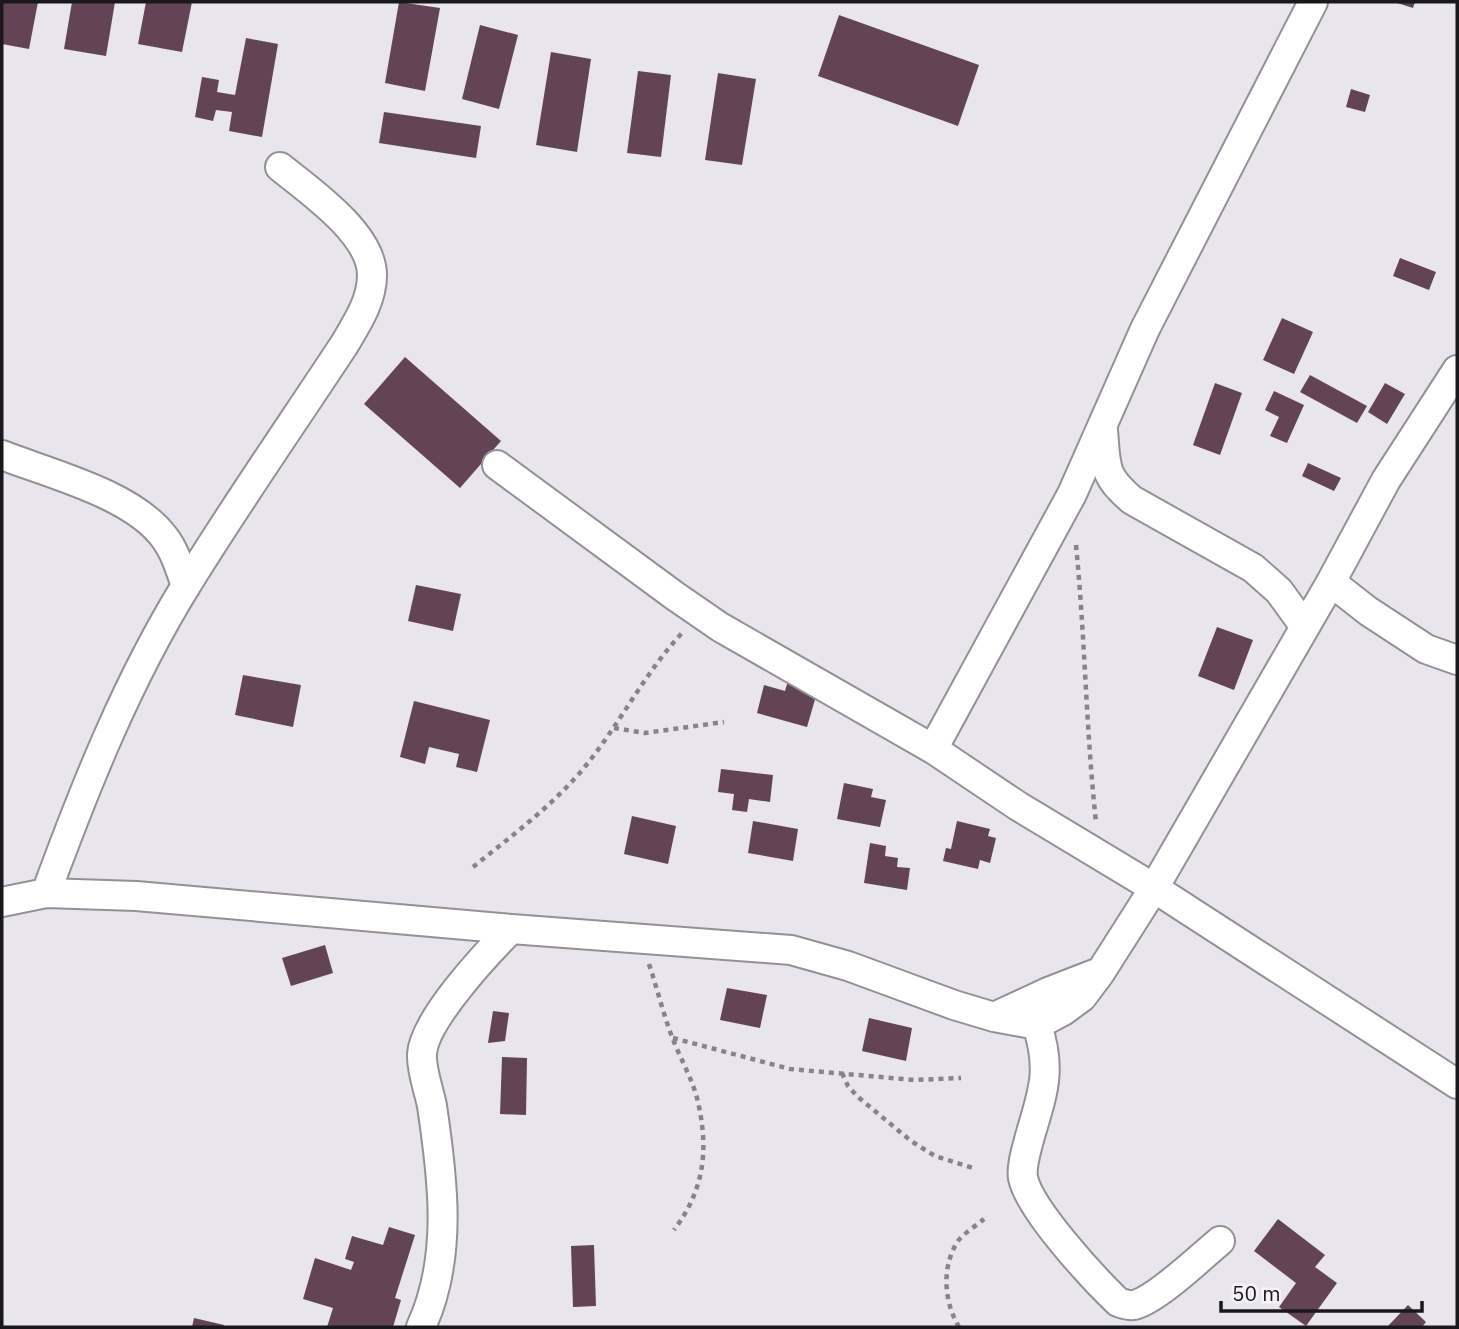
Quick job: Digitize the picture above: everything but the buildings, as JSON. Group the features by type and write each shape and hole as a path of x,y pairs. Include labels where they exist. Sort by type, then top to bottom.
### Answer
{"street":[{"path":"933,749 1072,494 1145,329 1313,2"},
{"path":"46,893 85,788 132,685 186,586 365,309 372,273 362,243 337,214 280,167"},
{"path":"2,902 46,893 136,896 641,940 750,945 791,950 829,960 994,1017 1037,1025 1063,1012 1082,997 1154,888 1331,582 1386,480 1457,370"},
{"path":"1103,427 1105,465 1115,486 1132,500 1253,568 1279,591 1305,627"},
{"path":"2,455 91,489 141,515 162,534 173,549 186,586"},
{"path":"497,465 700,614 748,645 933,749 1018,806 1154,888 1457,1084"},
{"path":"1331,582 1368,611 1426,649 1457,660"},
{"path":"421,1327 437,1279 444,1232 432,1107 422,1054 429,1031 466,978 484,955 511,929"},
{"path":"994,1017 1100,972"},
{"path":"1037,1025 1045,1050 1045,1082 1027,1146 1023,1176 1030,1196 1071,1251 1118,1302 1128,1306 1138,1305 1152,1296 1220,1241"}],"path":[{"path":"1072,494 1084,630 1090,766 1100,854"},
{"path":"473,867 558,797 591,760 665,651 700,614"},
{"path":"613,727 645,733 724,722"},
{"path":"641,940 673,1038 698,1101 704,1162 693,1201 674,1230"},
{"path":"673,1038 790,1069 914,1080 961,1078"},
{"path":"842,1073 848,1086 858,1097 911,1141 935,1156 973,1168"},
{"path":"959,1327 946,1294 946,1278 959,1241 984,1219"}]}
